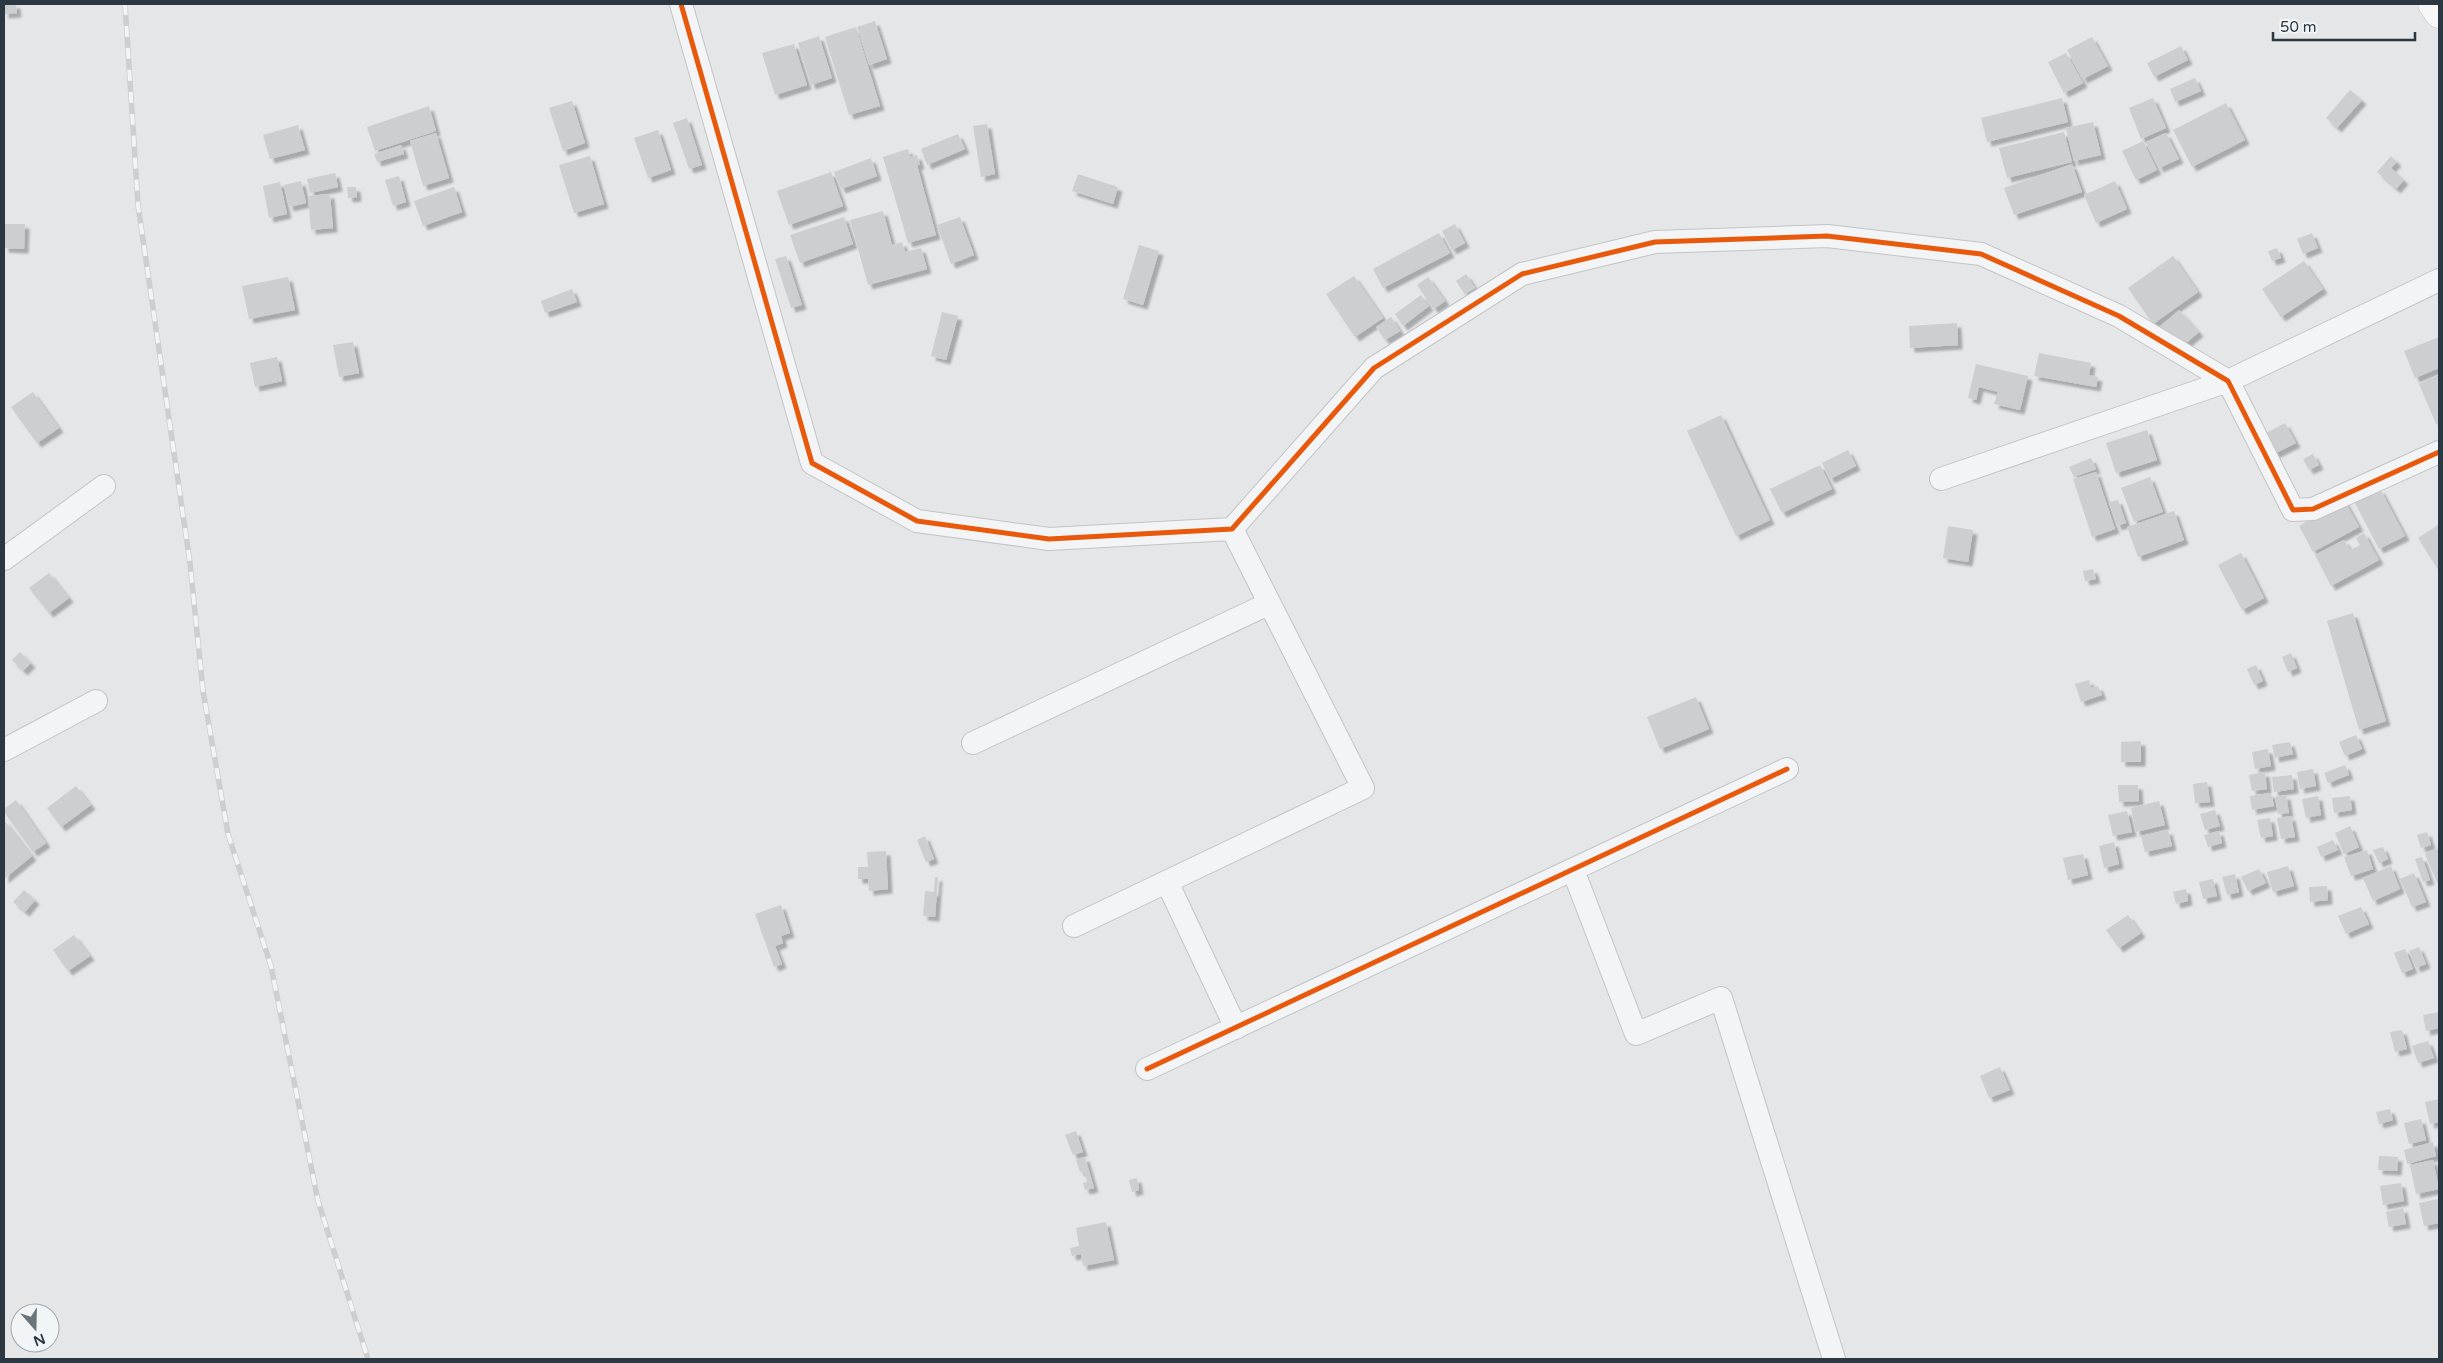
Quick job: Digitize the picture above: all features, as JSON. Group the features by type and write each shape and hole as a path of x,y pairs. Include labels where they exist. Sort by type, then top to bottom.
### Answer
{"main road":[{"path":"2432,4 2439,14"}],"street":[{"path":"681,4 812,463 917,521 1048,539 1232,529 1374,368 1522,274 1655,242 1827,236 1981,254 2119,316 2228,381 2293,510 2313,509 2439,452"},
{"path":"1941,479 2228,381 2439,280"},
{"path":"4,559 104,486"},
{"path":"1074,926 1363,788 1268,604 1232,529"},
{"path":"973,743 1268,604"},
{"path":"4,750 96,700"},
{"path":"1147,1069 1788,769"},
{"path":"1573,870 1636,1034 1721,998 1834,1359"},
{"path":"1167,882 1236,1028"}],"building":[{"path":"4,4 16,4 17,13 4,14"},
{"path":"875,21 887,59 869,65 857,27"},
{"path":"856,27 880,106 849,115 825,37"},
{"path":"819,36 832,78 811,85 798,43"},
{"path":"2092,37 2108,66 2083,79 2067,50"},
{"path":"794,44 807,85 775,95 762,53"},
{"path":"2181,46 2188,60 2154,77 2147,63"},
{"path":"2066,53 2083,83 2064,93 2048,62"},
{"path":"2195,78 2201,91 2175,102 2170,89"},
{"path":"2350,90 2362,100 2337,128 2326,118"},
{"path":"2062,98 2068,122 1987,142 1981,118"},
{"path":"2153,98 2166,128 2141,139 2129,108"},
{"path":"572,101 585,143 563,151 549,108"},
{"path":"2226,103 2245,140 2192,167 2173,130"},
{"path":"429,106 436,131 375,151 367,127"},
{"path":"687,118 702,165 689,169 673,123"},
{"path":"2093,122 2101,155 2074,161 2066,128"},
{"path":"987,124 995,174 981,177 973,126"},
{"path":"298,125 305,150 270,159 263,135"},
{"path":"658,130 671,170 648,178 634,138"},
{"path":"2064,132 2072,162 2007,178 1999,148"},
{"path":"436,133 449,178 423,186 410,141"},
{"path":"2166,133 2179,159 2159,168 2146,142"},
{"path":"958,134 965,149 927,165 921,149"},
{"path":"2143,141 2157,170 2136,180 2122,151"},
{"path":"401,145 404,154 377,162 374,154"},
{"path":"908,149 910,157 917,155 920,165 917,165 936,235 908,243 883,157"},
{"path":"590,156 604,204 574,213 559,165"},
{"path":"2391,156 2397,162 2391,168 2404,180 2396,189 2377,172"},
{"path":"871,158 877,176 841,189 834,172"},
{"path":"2072,164 2082,192 2014,215 2004,188"},
{"path":"831,172 843,206 789,225 777,191"},
{"path":"335,173 338,187 310,193 307,179"},
{"path":"1078,174 1118,187 1113,204 1072,191"},
{"path":"399,176 406,202 393,206 385,180"},
{"path":"301,181 306,203 289,207 284,185"},
{"path":"2115,181 2127,209 2096,223 2084,195"},
{"path":"280,182 287,214 269,218 263,186"},
{"path":"347,187 356,187 357,197 348,198"},
{"path":"454,187 462,212 423,226 414,201"},
{"path":"330,194 333,228 311,230 308,196"},
{"path":"883,211 892,245 902,242 905,252 921,248 927,269 868,285 850,220"},
{"path":"844,217 853,244 800,263 790,235"},
{"path":"960,217 974,255 951,264 937,225"},
{"path":"4,224 25,224 24,249 4,248"},
{"path":"1455,224 1465,243 1452,250 1442,231"},
{"path":"1439,233 1450,253 1383,288 1373,269"},
{"path":"2312,233 2318,248 2303,254 2297,239"},
{"path":"1139,245 1159,251 1143,305 1123,299"},
{"path":"2277,248 2281,258 2272,261 2268,251"},
{"path":"786,256 802,305 791,308 775,259"},
{"path":"2173,256 2198,292 2153,324 2128,288"},
{"path":"2304,261 2323,289 2281,317 2262,289"},
{"path":"1466,274 1475,288 1465,294 1456,281"},
{"path":"1354,276 1383,318 1355,337 1326,294"},
{"path":"288,277 295,310 249,319 242,286"},
{"path":"1428,277 1445,301 1434,309 1417,285"},
{"path":"572,289 577,302 545,313 541,301"},
{"path":"1421,295 1429,306 1403,326 1395,314"},
{"path":"2179,310 2199,332 2179,349 2160,327"},
{"path":"942,312 958,316 946,360 931,356"},
{"path":"1391,317 1400,331 1385,340 1376,327"},
{"path":"1957,323 1958,345 1910,348 1909,326"},
{"path":"2439,337 2439,368 2415,378 2404,351"},
{"path":"353,342 359,373 339,377 333,345"},
{"path":"2039,353 2091,363 2089,375 2098,377 2096,387 2034,376"},
{"path":"277,357 282,381 255,387 250,363"},
{"path":"1976,364 2028,376 2020,410 1994,404 1998,392 1979,387 1976,400 1968,398"},
{"path":"2439,375 2439,423 2436,424 2419,384"},
{"path":"33,392 59,428 37,443 11,407"},
{"path":"1721,415 1770,520 1736,536 1687,431"},
{"path":"2285,423 2296,443 2274,454 2264,434"},
{"path":"2147,430 2157,460 2116,473 2106,443"},
{"path":"1848,450 1856,466 1830,479 1822,463"},
{"path":"2313,454 2319,465 2309,470 2303,459"},
{"path":"2091,458 2096,469 2074,477 2069,467"},
{"path":"1820,465 1832,489 1782,513 1770,489"},
{"path":"2096,472 2115,529 2092,537 2073,479"},
{"path":"2150,477 2163,512 2134,522 2121,488"},
{"path":"2380,489 2405,536 2379,549 2355,503"},
{"path":"2118,500 2126,523 2117,526 2109,502"},
{"path":"2344,500 2359,527 2313,552 2299,526"},
{"path":"2174,511 2184,540 2138,557 2127,527"},
{"path":"2438,525 2439,527 2439,571 2418,538"},
{"path":"1948,526 1973,530 1968,562 1943,558"},
{"path":"2364,533 2379,560 2331,586 2315,555 2344,540 2350,550 2360,545 2356,538"},
{"path":"2241,553 2264,598 2242,610 2218,565"},
{"path":"2093,569 2096,579 2085,581 2083,571"},
{"path":"49,573 69,598 49,613 29,588"},
{"path":"2353,613 2386,721 2359,730 2327,621"},
{"path":"20,652 31,663 23,671 12,660"},
{"path":"2291,653 2297,668 2288,672 2282,657"},
{"path":"2256,665 2263,681 2254,685 2247,669"},
{"path":"2089,680 2091,688 2098,686 2102,695 2081,702 2075,684"},
{"path":"1696,697 1709,729 1660,749 1647,717"},
{"path":"2356,735 2362,749 2345,756 2339,742"},
{"path":"2141,741 2141,762 2121,762 2121,742"},
{"path":"2290,742 2293,754 2275,758 2272,745"},
{"path":"2268,749 2271,766 2255,769 2252,752"},
{"path":"2345,765 2349,775 2328,783 2324,773"},
{"path":"2313,769 2316,786 2300,789 2297,772"},
{"path":"2265,772 2267,789 2252,791 2249,775"},
{"path":"2292,775 2294,789 2274,792 2272,777"},
{"path":"2207,782 2210,802 2195,803 2193,784"},
{"path":"2118,785 2138,785 2139,801 2119,802"},
{"path":"76,786 91,805 61,827 47,808"},
{"path":"2271,793 2274,806 2252,810 2250,796"},
{"path":"2286,795 2289,813 2278,814 2275,797"},
{"path":"2318,796 2321,815 2306,818 2302,799"},
{"path":"2350,796 2352,810 2334,813 2332,798"},
{"path":"16,800 46,843 33,852 4,812 4,809"},
{"path":"2159,801 2165,825 2136,832 2131,808"},
{"path":"2215,810 2220,826 2205,830 2200,814"},
{"path":"2127,811 2132,832 2113,836 2108,815"},
{"path":"2291,816 2295,837 2281,839 2277,818"},
{"path":"2270,818 2273,836 2261,838 2257,820"},
{"path":"4,820 32,856 4,879"},
{"path":"2350,826 2359,847 2344,854 2335,833"},
{"path":"2168,830 2172,846 2145,852 2141,836"},
{"path":"2219,831 2222,843 2208,847 2204,835"},
{"path":"2427,832 2431,845 2421,848 2417,835"},
{"path":"925,836 934,859 926,862 917,840"},
{"path":"2333,840 2338,850 2321,857 2317,847"},
{"path":"2114,842 2119,864 2104,868 2099,846"},
{"path":"2383,847 2388,859 2379,863 2373,850"},
{"path":"2438,849 2439,851 2439,887 2425,854"},
{"path":"2367,850 2373,869 2351,876 2344,857"},
{"path":"886,851 888,889 869,891 868,879 858,879 858,867 868,867 867,852"},
{"path":"2083,854 2088,875 2068,880 2063,858"},
{"path":"2422,857 2430,880 2423,882 2415,859"},
{"path":"2288,866 2294,886 2273,892 2267,872"},
{"path":"2391,866 2400,889 2373,901 2363,878"},
{"path":"2259,869 2266,883 2248,891 2241,877"},
{"path":"2414,873 2426,902 2412,907 2400,879"},
{"path":"2235,874 2239,892 2227,895 2222,877"},
{"path":"935,877 938,877 935,917 923,916 925,891 934,892"},
{"path":"2213,879 2217,896 2203,899 2199,882"},
{"path":"2327,886 2328,900 2310,902 2309,887"},
{"path":"2186,889 2188,901 2176,904 2173,892"},
{"path":"24,890 35,900 25,912 13,902"},
{"path":"781,905 790,933 781,936 783,943 775,946 782,964 774,967 755,914"},
{"path":"2361,907 2369,924 2346,934 2338,916"},
{"path":"2128,915 2141,933 2119,948 2106,930"},
{"path":"74,935 90,956 68,971 53,950"},
{"path":"2419,947 2426,964 2416,968 2409,951"},
{"path":"2405,949 2413,969 2402,973 2394,953"},
{"path":"2439,1012 2439,1028 2426,1031 2423,1015"},
{"path":"2402,1030 2407,1049 2395,1052 2390,1032"},
{"path":"2428,1041 2434,1058 2418,1063 2412,1046"},
{"path":"2000,1067 2010,1090 1989,1098 1980,1076"},
{"path":"2439,1099 2439,1122 2430,1124 2425,1102"},
{"path":"2390,1109 2393,1120 2379,1124 2376,1112"},
{"path":"2421,1119 2426,1140 2409,1144 2404,1123"},
{"path":"1076,1131 1083,1152 1073,1155 1065,1135"},
{"path":"2433,1142 2436,1156 2407,1164 2404,1150"},
{"path":"2379,1156 2398,1157 2397,1171 2378,1170"},
{"path":"1085,1157 1094,1188 1085,1190 1083,1183 1087,1182 1084,1171 1080,1172 1076,1160"},
{"path":"2433,1160 2439,1189 2416,1194 2410,1165"},
{"path":"1137,1178 1139,1190 1132,1192 1129,1180"},
{"path":"2401,1183 2404,1201 2383,1205 2380,1186"},
{"path":"2438,1199 2439,1223 2424,1226 2419,1203"},
{"path":"2403,1208 2406,1224 2389,1227 2386,1212"},
{"path":"1106,1222 1114,1260 1083,1266 1081,1254 1072,1256 1070,1248 1079,1246 1076,1228"}],"railway":[{"path":"125,4 138,205 190,563 203,691 228,834 271,966 318,1201 368,1359"}],"cycle path":[{"path":"681,4 812,463 917,521 1049,539 1232,529 1374,368 1522,274 1655,242 1827,236 1981,254 2119,316 2228,381 2293,510 2313,509 2439,452"},
{"path":"1147,1069 1787,769"}]}
